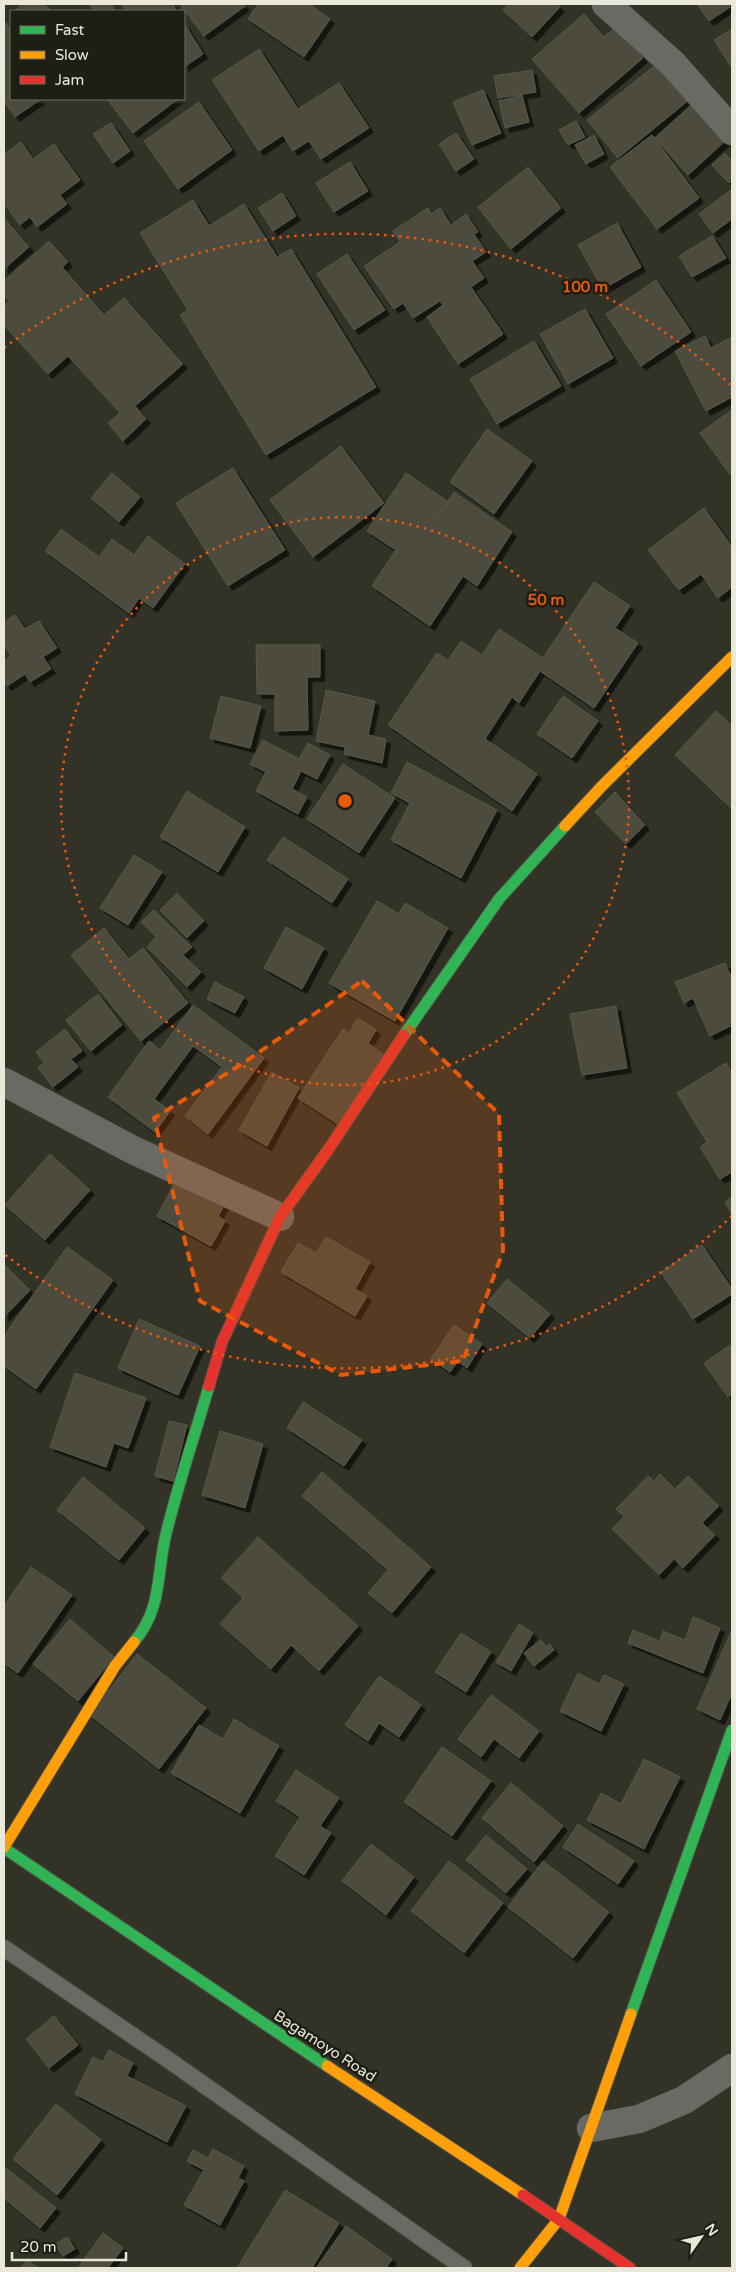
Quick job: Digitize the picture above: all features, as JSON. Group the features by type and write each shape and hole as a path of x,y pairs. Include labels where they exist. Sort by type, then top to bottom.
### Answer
{"main road":[{"path":"4,1848 115,1666 145,1629 156,1602 166,1535 222,1342 280,1216 328,1150 415,1018 499,899 602,786 732,657"},
{"path":"520,2268 559,2219 732,1730"},
{"name":"Bagamoyo Road","path":"4,1848 630,2268"}],"street":[{"path":"606,4 673,64 732,131"},
{"path":"4,1082 135,1151 280,1216"},
{"path":"591,2128 639,2119 675,2104 732,2068"}],"lane":[{"path":"4,1948 178,2067 464,2268"}],"highlighted area":[{"path":"362,981 499,1114 503,1251 463,1361 341,1375 200,1301 154,1118 242,1064"}],"building":[{"path":"22,4 43,4 51,10 16,10"},
{"path":"89,4 111,4 115,10 93,10"},
{"path":"121,4 173,4 176,10 125,10"},
{"path":"185,4 243,4 245,6 204,36 181,6"},
{"path":"258,4 309,4 330,19 304,57 248,19"},
{"path":"508,4 557,4 560,7 532,37 503,10"},
{"path":"697,4 728,4 730,7 709,21"},
{"path":"584,14 604,37 616,27 643,58 579,113 532,59"},
{"path":"6,23 10,29 10,100 40,100 15,117 4,101 4,25"},
{"path":"185,25 203,54 185,66"},
{"path":"732,29 732,68 714,40"},
{"path":"259,49 298,109 339,83 369,128 321,159 309,141 293,151 283,135 259,151 212,80"},
{"path":"659,62 690,99 618,158 587,120"},
{"path":"532,70 536,92 498,98 494,76"},
{"path":"483,90 501,133 472,145 453,102"},
{"path":"522,95 529,122 505,128 499,101"},
{"path":"108,100 177,100 133,133"},
{"path":"199,102 232,150 178,189 144,141"},
{"path":"691,105 725,141 688,175 655,138"},
{"path":"576,121 585,137 568,145 559,130"},
{"path":"111,123 130,151 113,163 93,134"},
{"path":"456,133 474,159 456,171 439,144"},
{"path":"594,135 604,154 586,164 575,145"},
{"path":"652,135 699,198 657,229 610,167"},
{"path":"21,142 33,159 54,144 80,180 60,195 67,204 37,227 30,217 20,225 4,203 4,154"},
{"path":"725,153 732,161 732,180 729,183 712,165"},
{"path":"350,162 368,191 334,212 316,183"},
{"path":"528,167 561,208 511,249 478,207"},
{"path":"732,189 732,219 713,233 699,214"},
{"path":"282,193 296,216 273,231 258,208"},
{"path":"193,200 209,226 244,204 277,257 291,249 376,387 266,455 180,315 188,310 140,233"},
{"path":"428,208 431,214 440,208 451,225 466,214 478,232 474,234 486,252 472,261 484,278 471,287 503,334 458,364 427,317 443,305 440,301 413,318 403,303 394,309 364,266 400,242 393,231"},
{"path":"4,218 29,247 4,269"},
{"path":"617,223 641,267 603,289 578,245"},
{"path":"712,236 726,258 692,277 679,256"},
{"path":"49,241 68,262 62,267 104,315 124,298 183,364 135,406 146,419 123,441 108,423 120,413 68,356 48,374 4,325 4,306 9,301 4,295 4,281"},
{"path":"347,254 385,310 354,330 317,274"},
{"path":"656,280 691,332 641,366 606,314"},
{"path":"585,309 613,358 568,384 540,334"},
{"path":"705,336 711,348 732,337 732,397 706,411 675,351"},
{"path":"534,341 561,386 497,424 470,379"},
{"path":"732,410 732,477 700,433"},
{"path":"487,429 532,461 494,514 450,482"},
{"path":"341,446 384,503 313,557 270,500"},
{"path":"233,468 285,550 228,586 176,503"},
{"path":"112,473 140,497 119,522 91,498"},
{"path":"406,473 447,501 438,516 454,492 512,532 477,586 463,576 430,626 372,586 396,550 367,531"},
{"path":"704,508 732,547 732,587 718,598 701,574 679,590 648,550"},
{"path":"61,529 99,557 112,539 134,555 148,536 185,564 153,608 139,598 129,613 45,551"},
{"path":"594,582 630,606 615,628 638,643 594,708 540,671 519,703 512,697 485,739 537,774 512,811 388,725 437,653 448,660 461,641 482,655 499,629 543,658"},
{"path":"15,615 25,629 39,621 57,648 43,657 51,669 30,682 25,674 7,686 4,681 4,661 11,656 4,644 4,622"},
{"path":"256,645 320,645 320,677 307,677 308,730 275,731 275,694 257,694"},
{"path":"326,690 375,701 368,735 386,739 382,763 344,754 345,747 316,741"},
{"path":"221,696 261,706 250,748 210,738"},
{"path":"563,696 598,721 572,758 537,734"},
{"path":"716,711 732,726 732,809 675,755"},
{"path":"263,740 299,759 308,743 330,755 317,779 301,771 292,789 307,797 298,814 256,791 266,772 250,764"},
{"path":"407,762 497,810 461,878 391,840 410,803 391,793"},
{"path":"343,764 395,798 359,853 307,819"},
{"path":"187,791 245,827 218,872 160,837"},
{"path":"615,792 645,825 626,844 595,812"},
{"path":"283,837 348,879 332,903 267,860"},
{"path":"134,855 162,872 128,925 100,908"},
{"path":"177,893 204,921 187,938 160,910"},
{"path":"377,901 399,914 405,903 448,928 395,1021 329,983"},
{"path":"154,910 192,947 183,955 201,972 187,987 147,947 156,937 141,922"},
{"path":"286,927 324,948 302,989 264,968"},
{"path":"104,928 129,959 143,948 188,1003 141,1041 71,955"},
{"path":"725,963 732,979 732,1025 710,1036 693,998 684,1003 675,982"},
{"path":"215,982 244,997 235,1013 207,999"},
{"path":"98,994 122,1025 91,1051 66,1020"},
{"path":"193,1005 264,1058 208,1134 185,1116 222,1067 193,1046 154,1099 170,1111 155,1132 108,1097 149,1041 160,1050"},
{"path":"616,1006 627,1068 582,1075 570,1014"},
{"path":"358,1018 376,1030 368,1043 383,1054 338,1124 298,1098 343,1029 349,1033"},
{"path":"65,1029 82,1051 71,1059 78,1067 53,1087 38,1068 44,1063 36,1052"},
{"path":"726,1063 732,1072 732,1172 720,1179 700,1147 707,1142 677,1093"},
{"path":"272,1072 299,1088 267,1146 239,1130"},
{"path":"50,1154 90,1190 45,1240 5,1205"},
{"path":"179,1175 226,1201 218,1216 225,1221 211,1246 157,1216"},
{"path":"732,1197 732,1214 725,1202"},
{"path":"326,1237 370,1262 355,1289 367,1296 355,1316 281,1272 298,1243 316,1253"},
{"path":"702,1245 732,1289 732,1294 693,1319 661,1272"},
{"path":"67,1247 113,1280 36,1389 4,1366 4,1336"},
{"path":"4,1264 30,1290 4,1317"},
{"path":"507,1279 550,1314 530,1338 487,1303"},
{"path":"139,1319 200,1346 178,1395 118,1368"},
{"path":"454,1325 482,1344 467,1368 458,1361 450,1372 431,1359"},
{"path":"732,1344 732,1394 728,1397 704,1363"},
{"path":"75,1373 146,1398 128,1448 114,1443 106,1467 50,1447"},
{"path":"303,1402 362,1440 344,1466 287,1428"},
{"path":"169,1421 187,1425 173,1481 155,1476"},
{"path":"220,1431 263,1444 245,1508 202,1495"},
{"path":"322,1472 431,1567 392,1613 368,1593 388,1570 302,1496"},
{"path":"660,1474 675,1489 688,1476 719,1506 702,1523 715,1535 683,1568 674,1559 659,1575 612,1529 624,1517 616,1509 648,1476 654,1481"},
{"path":"83,1477 145,1528 119,1560 57,1510"},
{"path":"258,1537 358,1626 319,1671 291,1645 271,1669 220,1624 243,1598 221,1578"},
{"path":"31,1567 72,1595 18,1673 4,1663 4,1606"},
{"path":"693,1617 720,1628 703,1673 628,1643 633,1630 660,1641 663,1631 685,1640"},
{"path":"70,1619 114,1657 78,1701 33,1664"},
{"path":"519,1624 533,1633 511,1671 496,1662"},
{"path":"732,1630 732,1693 720,1720 697,1709"},
{"path":"461,1633 491,1652 466,1692 435,1672"},
{"path":"541,1640 546,1646 549,1644 554,1650 534,1666 524,1653"},
{"path":"137,1654 206,1708 159,1769 90,1715"},
{"path":"578,1673 599,1684 604,1675 624,1684 601,1731 560,1711"},
{"path":"379,1676 421,1705 399,1737 379,1723 368,1741 345,1725"},
{"path":"491,1695 539,1731 519,1758 494,1739 481,1757 458,1739"},
{"path":"234,1719 279,1746 240,1813 171,1773 199,1725 223,1739"},
{"path":"442,1747 491,1781 452,1836 404,1802"},
{"path":"644,1759 680,1777 644,1849 587,1820 601,1793 621,1804"},
{"path":"296,1770 339,1798 320,1826 331,1833 304,1875 275,1856 300,1817 276,1801"},
{"path":"511,1783 563,1826 534,1862 482,1818"},
{"path":"578,1824 634,1861 618,1884 563,1847"},
{"path":"486,1835 527,1869 506,1893 466,1860"},
{"path":"371,1844 414,1877 386,1915 342,1881"},
{"path":"449,1861 503,1903 464,1953 411,1911"},
{"path":"543,1861 609,1912 573,1958 508,1907"},
{"path":"54,2016 78,2045 49,2068 26,2039"},
{"path":"109,2050 133,2063 127,2076 186,2106 167,2142 75,2094 93,2057 103,2062"},
{"path":"56,2104 101,2140 57,2195 13,2159"},
{"path":"213,2149 244,2166 238,2178 244,2181 220,2225 184,2205 204,2170 187,2161 193,2150 208,2158"},
{"path":"6,2168 56,2208 40,2228 4,2198 4,2171"},
{"path":"285,2190 339,2223 312,2268 237,2268"},
{"path":"346,2226 392,2259 386,2268 316,2268"},
{"path":"103,2233 123,2248 108,2268 78,2268"},
{"path":"67,2237 75,2249 63,2256 55,2244"},
{"path":"27,2260 38,2268 21,2268"}],"traffic: fast":[{"path":"404,1035 499,899 565,826"},
{"path":"134,1642 150,1616 154,1603 166,1534 209,1386"},
{"path":"631,2014 732,1730"},
{"path":"4,1848 327,2066"}],"traffic: slow":[{"path":"565,826 602,786 732,657"},
{"path":"4,1847 115,1666 134,1642"},
{"path":"520,2268 559,2219 631,2014"},
{"path":"327,2066 523,2195"}],"traffic: jam":[{"path":"209,1386 222,1342 280,1217 328,1150 404,1035"},
{"path":"523,2195 630,2268"}]}
